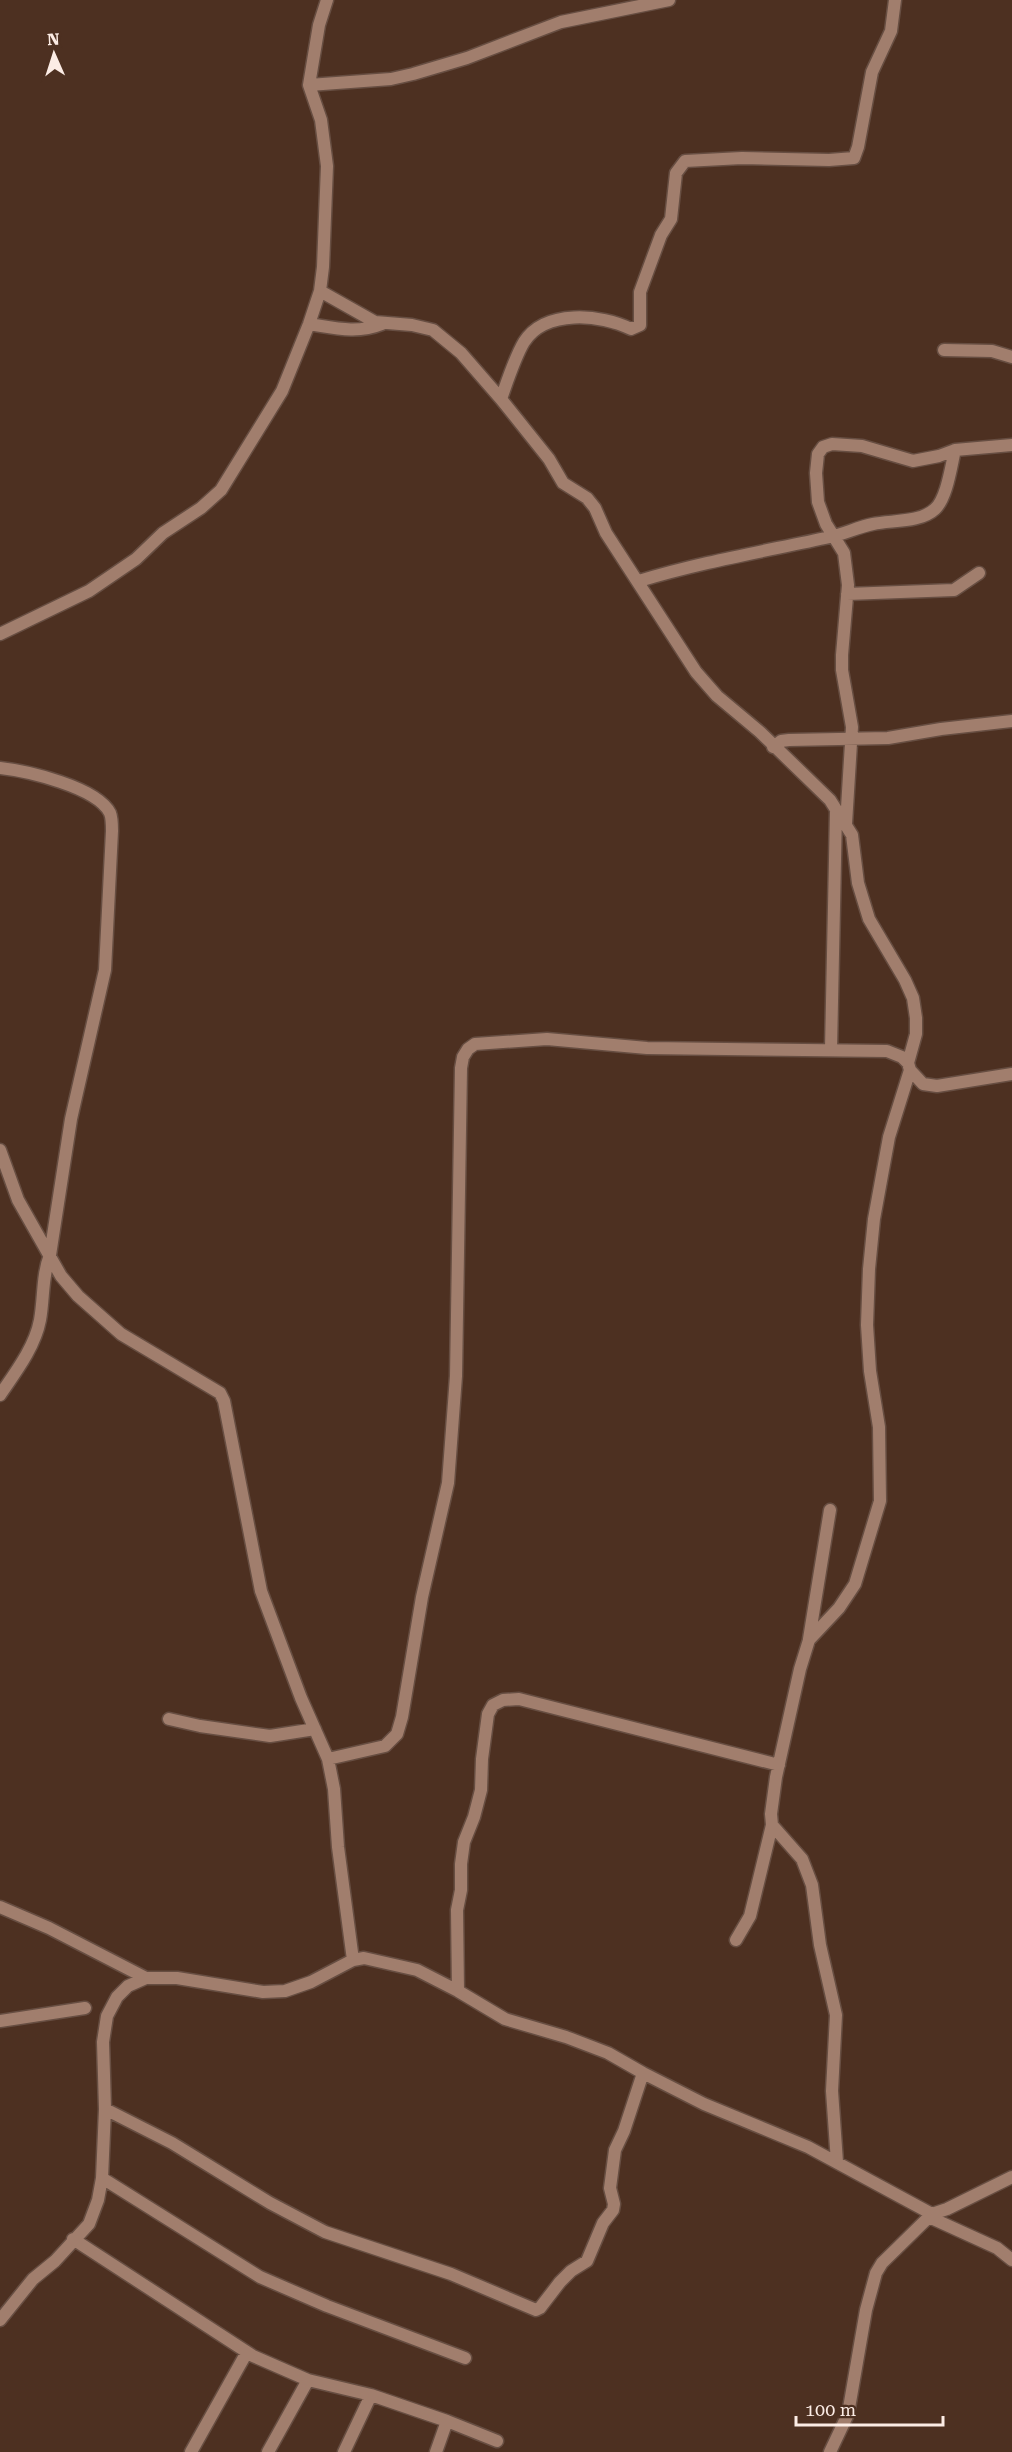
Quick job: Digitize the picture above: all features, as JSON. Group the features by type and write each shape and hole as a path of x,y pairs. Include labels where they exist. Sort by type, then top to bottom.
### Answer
{"street":[{"path":"0,634 89,591 136,559 163,533 201,508 221,490 282,392 320,291 326,223 327,166 321,120 309,85 319,25 327,0"},
{"path":"309,85 392,79 467,58 561,22 669,0"},
{"path":"501,399 524,342 539,327 583,316 608,320 631,329 640,325 640,292 661,236 671,219 676,173 685,161 742,158 829,160 854,158 872,72 891,31 895,0"},
{"path":"320,291 375,322 412,325 433,330 460,353 501,399 549,459 563,483 591,503 606,533 696,672 717,696 760,732 830,800 846,824 855,846 862,904 913,998 916,1034 889,1137 874,1219 869,1269 867,1325 870,1371 879,1427 880,1501 855,1584 839,1608 809,1640"},
{"path":"309,324 354,331 382,324"},
{"path":"944,350 992,351 1012,357"},
{"path":"846,824 852,727 842,670 848,585 844,553 833,537 818,501 816,473 818,454 823,447 832,444 862,446 913,461 955,450 1012,445"},
{"path":"639,581 681,568 833,537 873,524 921,516 934,510 941,499 955,450"},
{"path":"847,594 954,590 979,573"},
{"path":"773,747 781,741 789,740 888,738 1012,721"},
{"path":"0,768 29,772 66,784 94,797 105,806 111,815 105,970 71,1119 50,1255 45,1267 43,1304 35,1337 0,1395"},
{"path":"831,1049 836,812"},
{"path":"328,1759 385,1746 397,1734 402,1717 422,1597 448,1483 456,1376 461,1068 463,1057 468,1049 475,1044 489,1042 547,1039 647,1048 887,1051 902,1057 923,1084 937,1086 1012,1074"},
{"path":"0,1150 18,1200 61,1276 78,1296 121,1334 220,1393 224,1401 261,1591 301,1698 328,1759 334,1789 338,1847 353,1960"},
{"path":"736,1940 750,1916 772,1825 771,1814 778,1765 809,1640 830,1510"},
{"path":"459,1990 457,1910 461,1890 461,1864 464,1842 481,1790 482,1759 488,1713 493,1706 503,1700 519,1699 778,1765"},
{"path":"169,1719 270,1736 315,1729"},
{"path":"772,1825 802,1859 812,1885 820,1945 836,2015 832,2091 837,2162"},
{"path":"0,1907 49,1928 146,1978"},
{"path":"0,2320 33,2279 54,2261 89,2224 98,2200 102,2178 105,2109 103,2042 108,2016 117,1997 128,1986 146,1978 177,1977 242,1990 285,1991 311,1982 353,1960 376,1959 417,1970 459,1990 504,2019 566,2037 608,2053 704,2104 808,2147 930,2216 997,2248 1012,2260"},
{"path":"0,2021 85,2008"},
{"path":"105,2109 172,2143 270,2203 325,2232 451,2274 536,2310 571,2271 587,2262 603,2223 613,2210 614,2204 610,2188 615,2150 624,2131 643,2073"},
{"path":"830,2452 848,2414 864,2320 876,2273 882,2263 930,2216 1012,2177"},
{"path":"102,2178 260,2277 327,2306 465,2358"},
{"path":"73,2239 247,2352 308,2380 371,2395 497,2441"},
{"path":"191,2452 247,2352"},
{"path":"268,2452 308,2380"},
{"path":"344,2452 371,2395"},
{"path":"436,2452 447,2421"}]}
